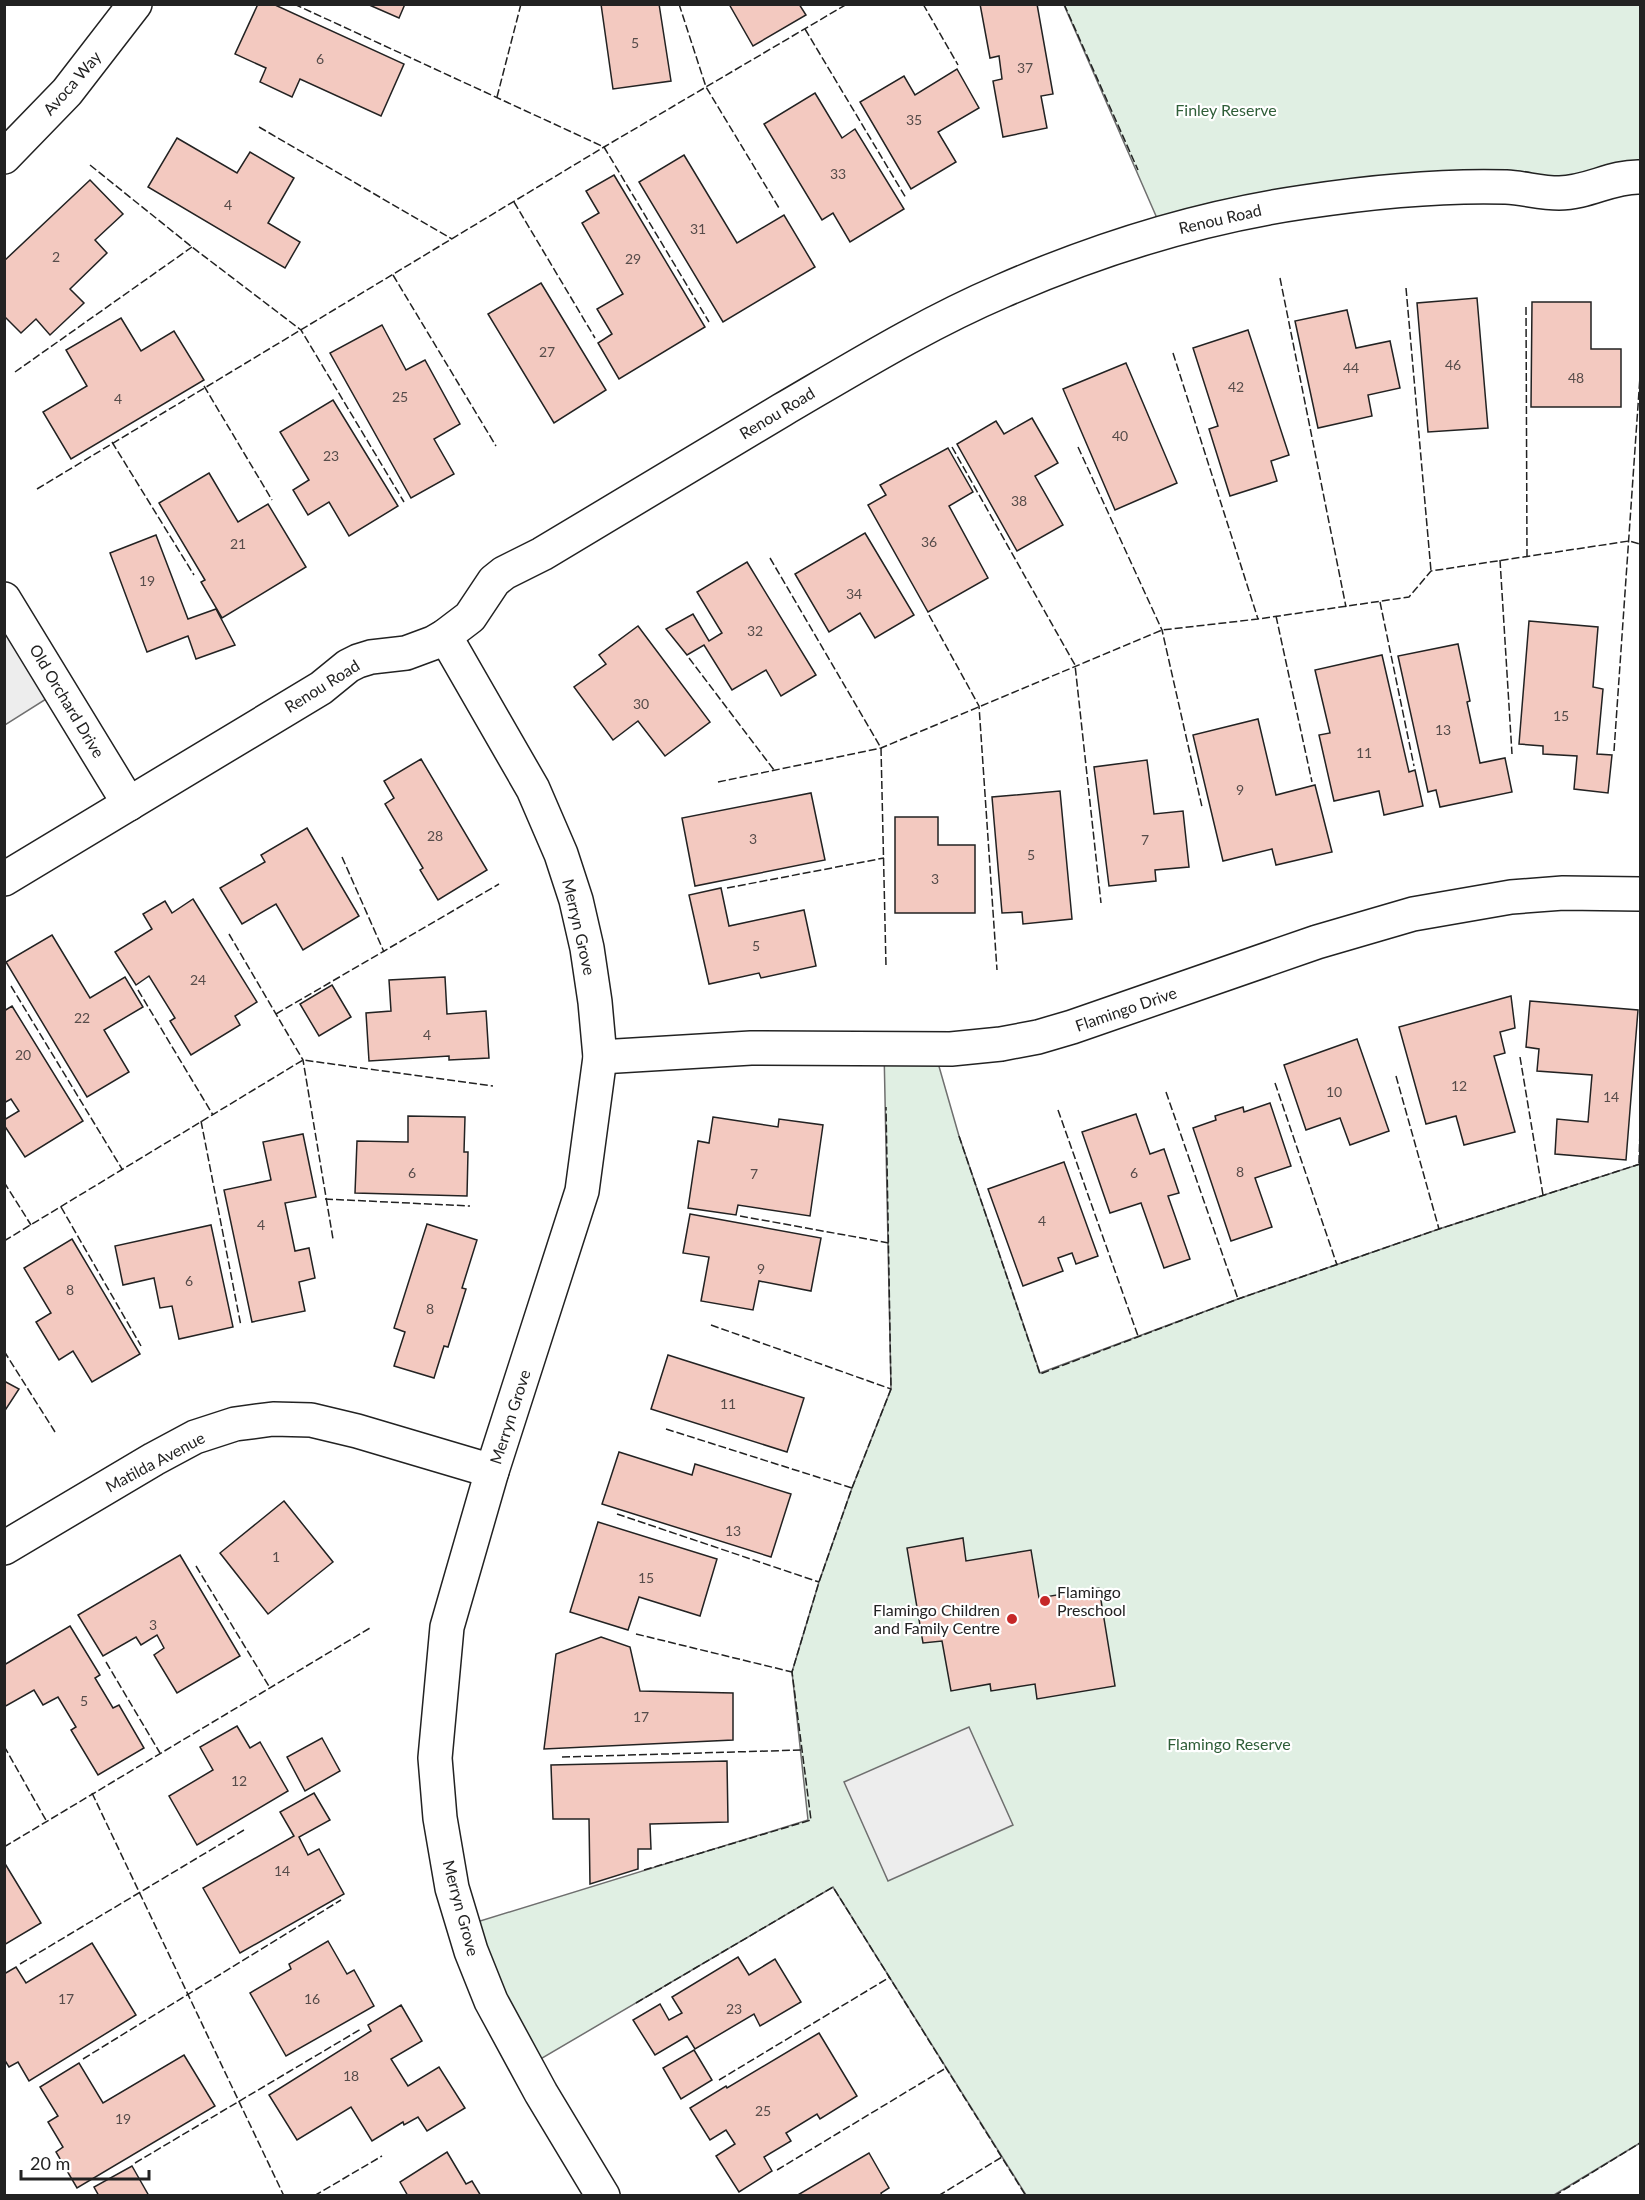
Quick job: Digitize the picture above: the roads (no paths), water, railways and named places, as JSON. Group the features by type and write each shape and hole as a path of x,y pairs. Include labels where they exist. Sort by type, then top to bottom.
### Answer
{"street":[{"name":"Avoca Way","path":"4,157 67,93 135,4"},
{"name":"Renou Road","path":"4,879 321,688 348,666 371,657 406,653 433,644 470,617 487,590 504,573 542,554 869,359 938,321 1002,291 1077,261 1163,232 1232,215 1303,202 1443,188 1507,187 1564,193 1621,178 1641,177"},
{"name":"Old Orchard Drive","path":"4,599 129,804"},
{"name":"Merryn Grove","path":"445,636 533,789 561,854 576,900 587,948 600,1057 582,1191 492,1471 447,1627 435,1758 440,1818 452,1888 471,1951 491,2001 541,2093 603,2196"},
{"name":"Flamingo Drive","path":"600,1057 751,1048 951,1049 1001,1044 1072,1028 1317,942 1413,914 1511,897 1563,893 1641,894"},
{"name":"Matilda Avenue","path":"4,1548 154,1458 195,1437 235,1424 273,1419 311,1420 357,1431 492,1471"}],"place":[{"name":"Flamingo Preschool","path":"1045,1601"},
{"name":"Flamingo Children and Family Centre","path":"1012,1619"}],"park label":[{"name":"Finley Reserve","path":"1226,110"},
{"name":"Flamingo Reserve","path":"1229,1744"}]}
